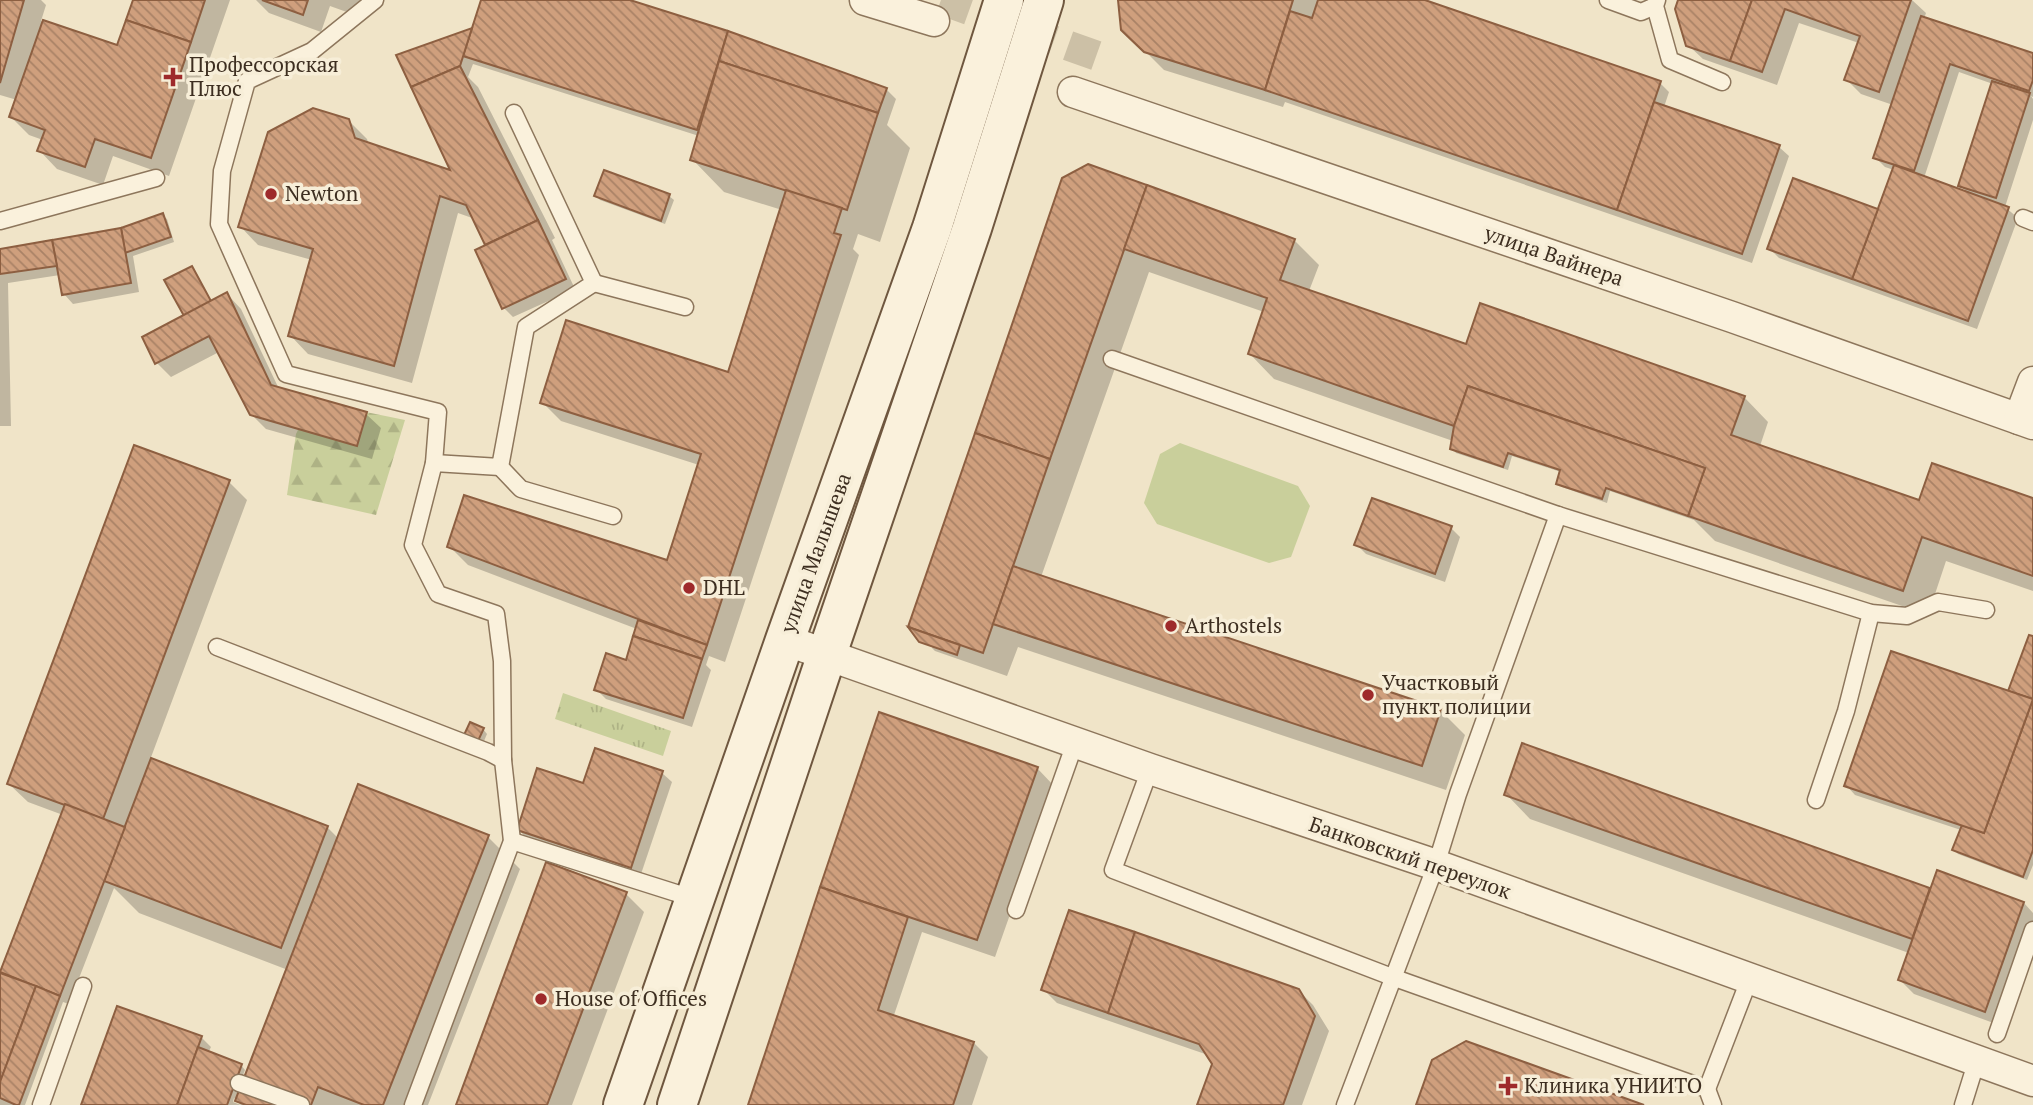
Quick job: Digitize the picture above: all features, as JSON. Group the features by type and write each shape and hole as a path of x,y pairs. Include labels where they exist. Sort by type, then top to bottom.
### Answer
{"main road":[{"name":"улица Малышева","path":"623,1105 932,228 1004,0"},
{"name":"улица Малышева","path":"677,1105 972,228 1044,0"}],"street":[{"path":"865,0 934,21"},
{"name":"улица Вайнера","path":"1073,92 1732,317 2026,421"},
{"path":"2026,421 2033,382"},
{"name":"Банковский переулок","path":"785,640 1150,769 1436,865 2033,1081"}],"lane":[{"path":"374,0 312,51 247,81 222,171 219,224 286,374 440,407 434,463 413,545 438,594 496,614 502,661 503,760 512,841 413,1105"},
{"path":"1608,0 1641,12 1656,3 1670,60 1722,82"},
{"path":"514,113 594,283"},
{"path":"0,221 156,178"},
{"path":"500,467 526,327 594,283 685,307"},
{"path":"1112,359 1558,515 1871,613 1907,616 1938,602 1986,610"},
{"path":"434,463 500,467 521,489 613,516"},
{"path":"1345,1105 1436,865 1458,793 1558,515"},
{"path":"1816,800 1846,711 1871,613"},
{"path":"217,648 503,760"},
{"path":"1016,910 1075,743"},
{"path":"1150,769 1113,870 1392,977 1707,1089"},
{"path":"512,841 695,899"},
{"path":"1997,1034 2033,930"},
{"path":"1713,1105 1707,1089 1749,980"},
{"path":"41,1105 83,986"},
{"path":"1963,1105 1978,1060"},
{"path":"239,1083 300,1105"}],"green space":[{"path":"312,401 405,420 376,515 287,495 296,434"},
{"path":"1180,443 1298,486 1310,506 1291,557 1269,563 1157,524 1144,503 1160,454"},
{"path":"563,693 671,731 663,756 555,719"}],"building":[{"path":"0,0 24,0 0,83"},
{"path":"133,0 205,0 191,42 126,20"},
{"path":"262,0 308,0 303,15"},
{"path":"481,0 630,0 728,31 697,130 463,56"},
{"path":"1118,0 1293,0 1265,90 1144,52 1121,30"},
{"path":"1318,0 1425,0 1661,81 1617,210 1265,90 1290,11 1312,18"},
{"path":"1678,0 1752,0 1730,61 1686,46 1675,9"},
{"path":"1752,0 1911,0 1879,92 1844,80 1860,36 1785,9 1762,72 1730,61"},
{"path":"1921,16 2033,53 2033,80 2029,91 1950,64 1914,171 1873,158"},
{"path":"43,20 117,45 126,20 191,42 151,158 95,139 85,167 37,151 45,130 9,117"},
{"path":"472,28 460,66 411,87 396,55"},
{"path":"728,31 887,88 878,113 719,61"},
{"path":"719,61 878,113 847,210 690,160"},
{"path":"460,66 538,220 485,245 466,205 440,196 394,366 288,336 313,249 238,227 268,132 313,108 349,119 355,138 450,170 411,87"},
{"path":"1992,81 2030,93 1996,198 1958,186"},
{"path":"1654,102 1780,145 1742,254 1617,210"},
{"path":"1088,164 1147,185 1050,459 975,433 1062,178"},
{"path":"1894,165 2009,207 1968,321 1852,279"},
{"path":"604,170 670,194 661,221 594,196"},
{"path":"1793,178 1878,209 1852,279 1767,249"},
{"path":"1147,185 1295,239 1280,280 1466,344 1480,303 1745,396 1731,435 1919,500 1932,463 2033,498 2033,576 1922,537 1903,591 1688,516 1705,468 1468,386 1454,426 1248,354 1267,298 1124,249"},
{"path":"786,190 842,208 834,233 841,235 707,645 447,547 464,495 667,560 701,454 540,403 566,320 728,372"},
{"path":"163,213 171,237 125,253 121,228"},
{"path":"538,220 566,279 502,309 475,250"},
{"path":"121,228 131,283 62,295 52,240"},
{"path":"52,240 57,266 0,274 0,249"},
{"path":"192,266 211,301 184,316 164,280"},
{"path":"227,292 271,385 367,412 357,446 250,415 209,336 155,364 142,337"},
{"path":"1468,386 1705,468 1688,516 1606,488 1602,499 1556,484 1560,470 1508,453 1503,467 1450,449 1454,426"},
{"path":"975,433 1050,459 983,653 908,627"},
{"path":"134,445 230,480 103,819 7,784"},
{"path":"1372,498 1452,526 1435,574 1354,545"},
{"path":"1013,566 1441,709 1422,766 993,624"},
{"path":"638,620 707,645 702,659 633,636"},
{"path":"908,627 960,645 957,655 919,642"},
{"path":"2029,635 2033,636 2033,699 2008,691"},
{"path":"633,636 702,659 683,718 594,690 606,653 626,660"},
{"path":"1891,651 2033,699 1984,833 1844,786"},
{"path":"2033,699 2033,850 2023,877 1952,850 1962,825 1984,833"},
{"path":"879,712 1038,767 977,940 820,887"},
{"path":"470,722 484,728 478,741 464,735"},
{"path":"1522,743 1930,888 1912,939 1504,795"},
{"path":"595,748 663,771 631,868 517,830 537,768 583,783"},
{"path":"151,758 328,826 281,948 104,881"},
{"path":"358,784 489,835 383,1105 364,1105 318,1087 311,1105 246,1105 235,1101"},
{"path":"65,804 125,827 60,996 0,972"},
{"name":"House of Offices","path":"546,862 627,892 547,1105 456,1105"},
{"path":"1937,870 2024,902 1985,1012 1898,980"},
{"path":"820,887 908,917 878,1010 974,1042 953,1105 748,1105"},
{"path":"1069,910 1135,932 1108,1013 1041,990"},
{"path":"1135,932 1299,989 1315,1016 1283,1105 1197,1105 1212,1064 1199,1044 1108,1013"},
{"path":"0,973 36,986 0,1082"},
{"path":"36,986 60,996 19,1105 16,1105 0,1098 0,1082"},
{"path":"117,1006 202,1036 177,1105 81,1105"},
{"name":"Клиника УНИИТО","path":"1466,1041 1644,1105 1416,1105 1432,1060"},
{"path":"198,1047 242,1064 227,1105 177,1105"}],"tunnel":[{"path":"941,0 1100,57"}],"place":[{"name":"Профессорская Плюс","path":"173,77"},
{"name":"Newton","path":"271,194"},
{"name":"DHL","path":"689,588"},
{"name":"Arthostels","path":"1171,626"},
{"name":"Участковый пункт полиции","path":"1368,695"},
{"name":"House of Offices","path":"541,999"},
{"name":"Клиника УНИИТО","path":"1508,1086"}]}
